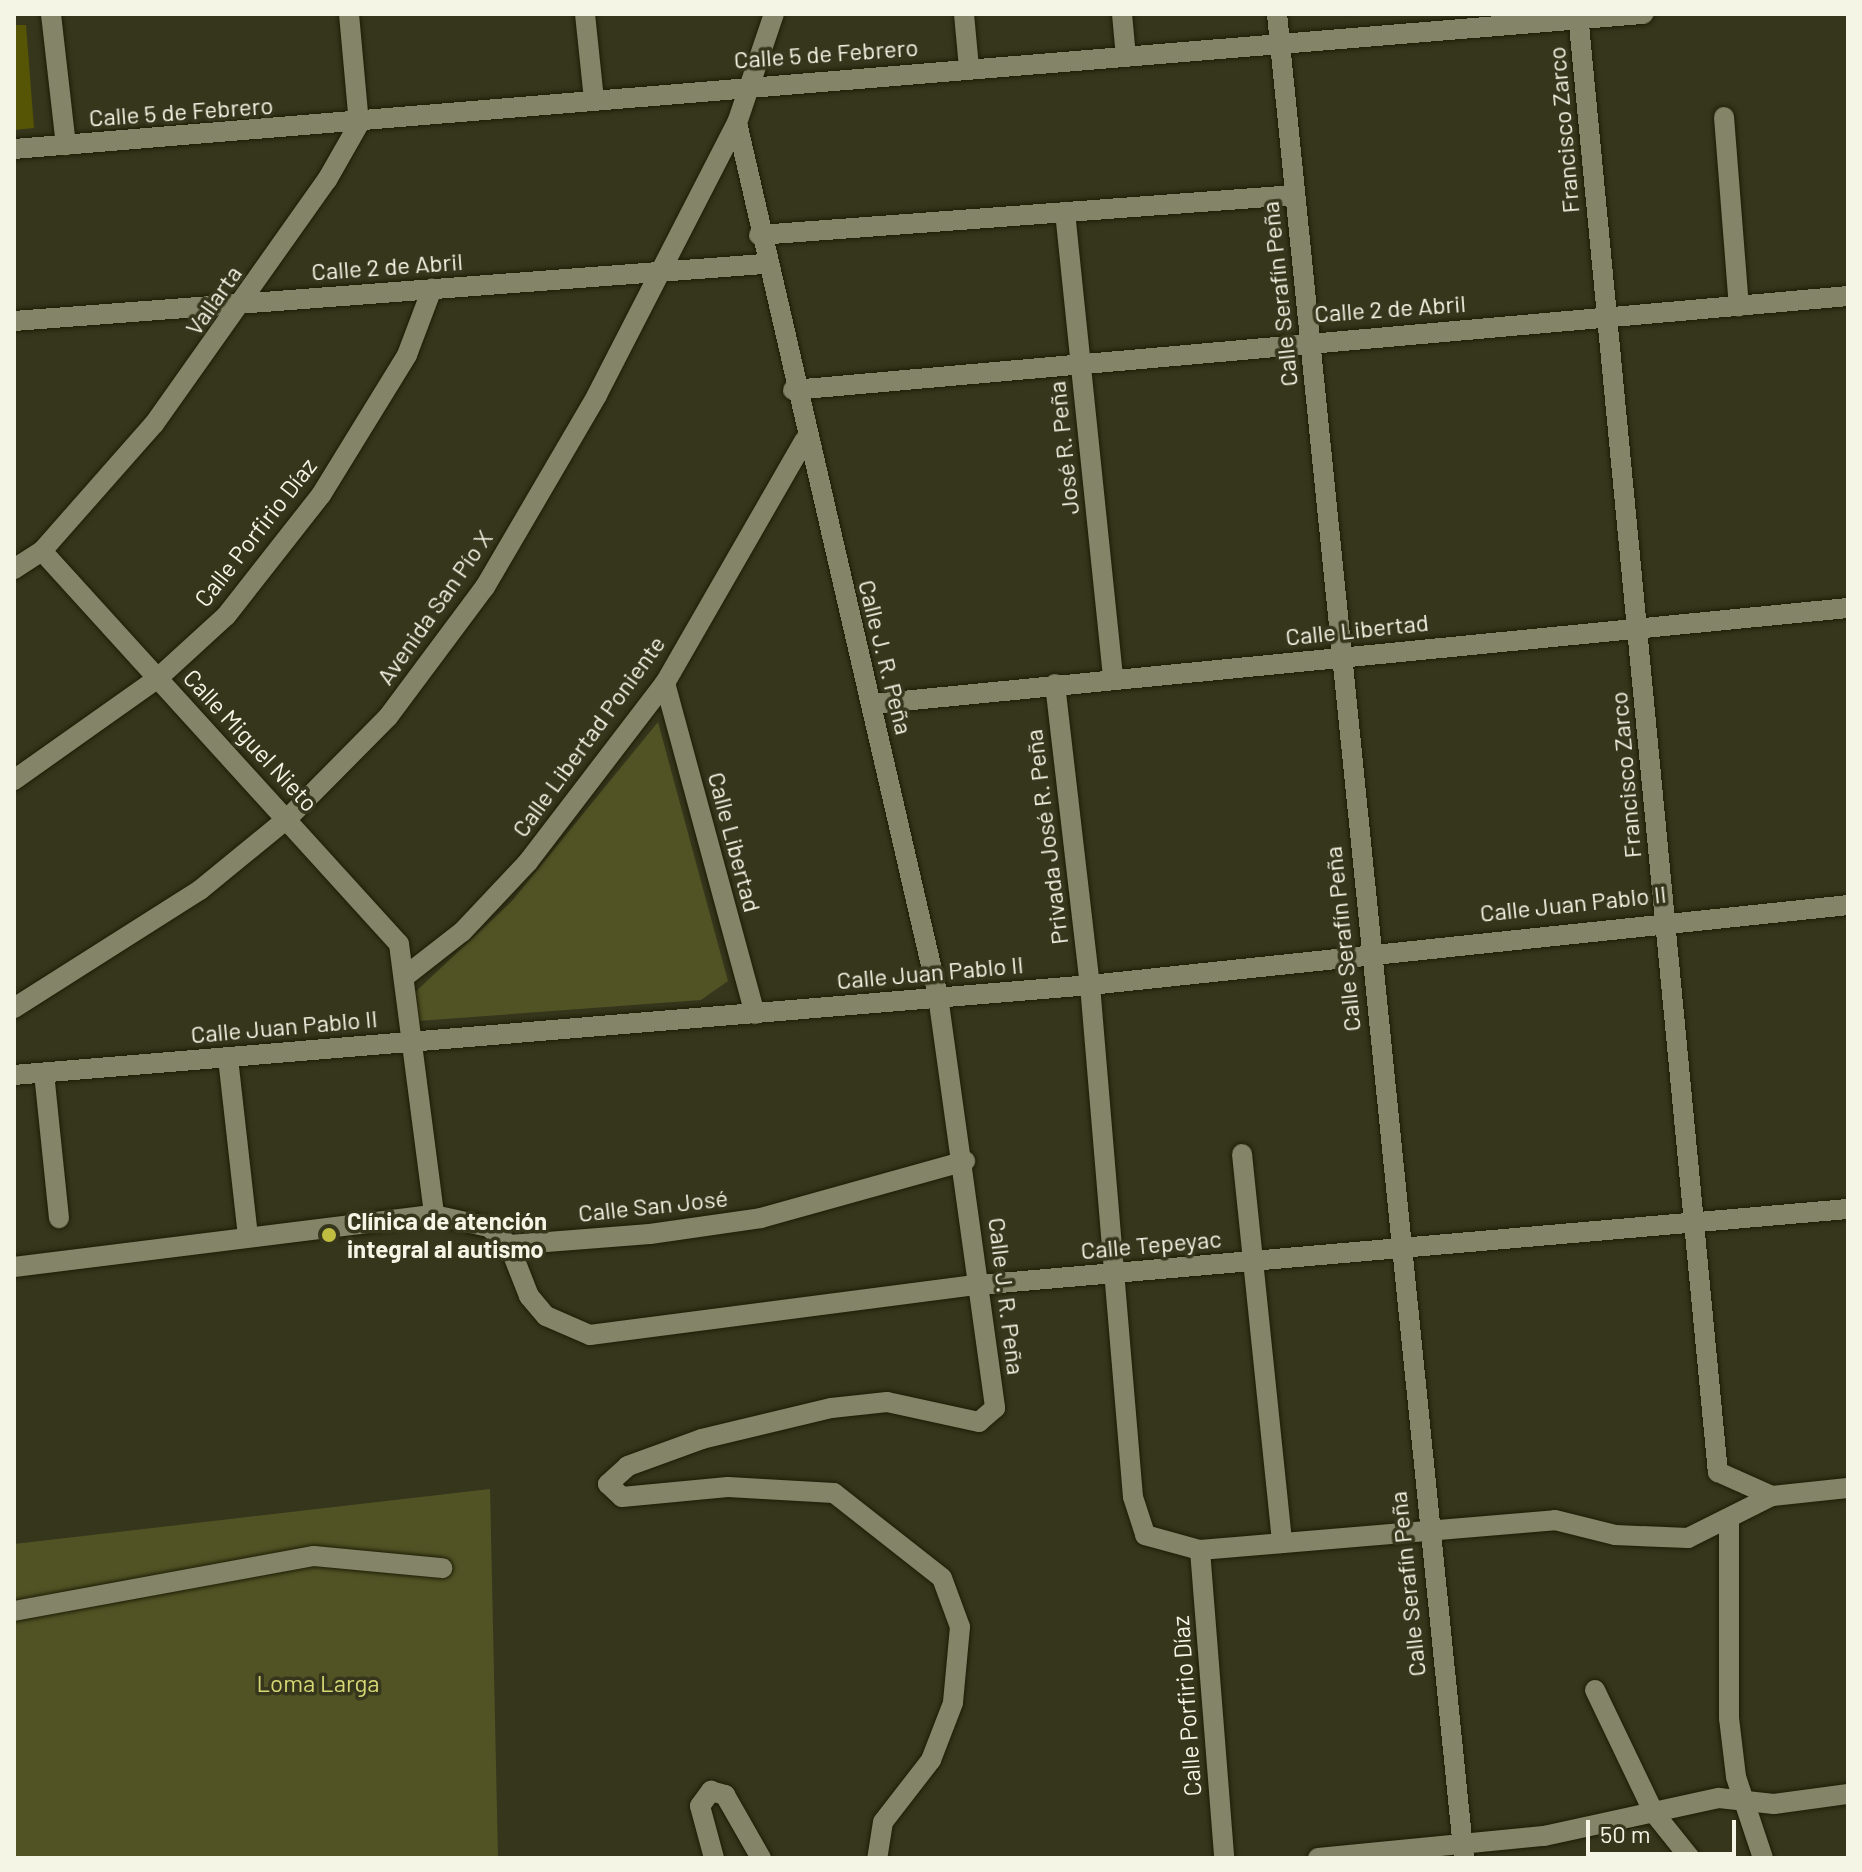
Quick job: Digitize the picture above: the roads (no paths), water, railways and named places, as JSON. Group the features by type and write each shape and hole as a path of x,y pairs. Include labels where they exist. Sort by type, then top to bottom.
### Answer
{"street":[{"path":"51,14 66,145"},
{"path":"349,14 359,124"},
{"path":"585,14 594,99"},
{"name":"Avenida San Pío X","path":"14,1008 147,930 288,818 388,717 485,587 658,274 756,84 774,14"},
{"path":"964,14 969,68"},
{"path":"1122,14 1126,57"},
{"name":"Calle Serafín Peña","path":"1277,14 1398,1248 1463,1853"},
{"name":"Calle 5 de Febrero","path":"14,149 359,124 756,84 1281,46 1579,17 1643,14"},
{"name":"Francisco Zarco","path":"1579,17 1718,1472 1725,1481 1772,1496"},
{"path":"1724,117 1739,306"},
{"name":"Calle J. R. Peña","path":"737,123 764,264 793,390 872,704 938,996 965,1161 992,1418 967,1421 887,1402 845,1405 702,1439 628,1466 608,1484 622,1497 728,1487 834,1493 942,1578 960,1627 953,1703 931,1760 883,1822 877,1858"},
{"name":"Vallarta","path":"14,569 42,551 154,424 244,302 359,124"},
{"path":"759,235 1295,195"},
{"name":"José R. Peña","path":"1065,212 1113,678"},
{"name":"Calle 2 de Abril","path":"14,321 764,264"},
{"name":"Calle Porfirio Díaz","path":"14,780 158,678 226,616 321,495 407,355 432,289"},
{"name":"Calle 2 de Abril","path":"793,390 1080,360 1848,296"},
{"name":"Calle Libertad Poniente","path":"408,974 462,932 528,862 665,683 805,440"},
{"name":"Calle Miguel Nieto","path":"42,551 383,921 408,974"},
{"name":"Calle Libertad","path":"872,704 1848,608"},
{"name":"Calle Libertad","path":"665,683 755,1014"},
{"name":"Privada José R. Peña","path":"1055,684 1090,985 1114,1273 1140,1523 1156,1542 1200,1550"},
{"name":"Calle Juan Pablo II","path":"14,1075 1090,985 1665,919 1848,905"},
{"path":"408,974 434,1215"},
{"path":"228,1058 248,1237"},
{"path":"44,1073 59,1218"},
{"path":"1242,1154 1249,1261 1282,1543"},
{"name":"Calle San José","path":"509,1245 761,1218 965,1161"},
{"name":"Calle Tepeyac","path":"509,1245 529,1296 546,1316 590,1335 977,1285 1848,1209"},
{"path":"14,1267 434,1215 489,1227 509,1245"},
{"path":"1200,1550 1555,1520 1615,1535 1688,1538 1772,1496 1848,1488"},
{"path":"1729,1520 1729,1718 1743,1799 1763,1858"},
{"name":"Calle Porfirio Díaz","path":"1200,1550 1224,1858"},
{"path":"14,1611 314,1556 442,1568"},
{"path":"1595,1690 1654,1813 1690,1858"},
{"path":"714,1858 700,1806 711,1791 725,1795 761,1858"},
{"path":"1318,1858 1463,1853 1654,1813 1743,1799 1774,1804 1848,1794"}],"place":[{"name":"Clínica de atención integral al autismo","path":"329,1235"}],"park label":[{"name":"Loma Larga","path":"318,1683"}]}
